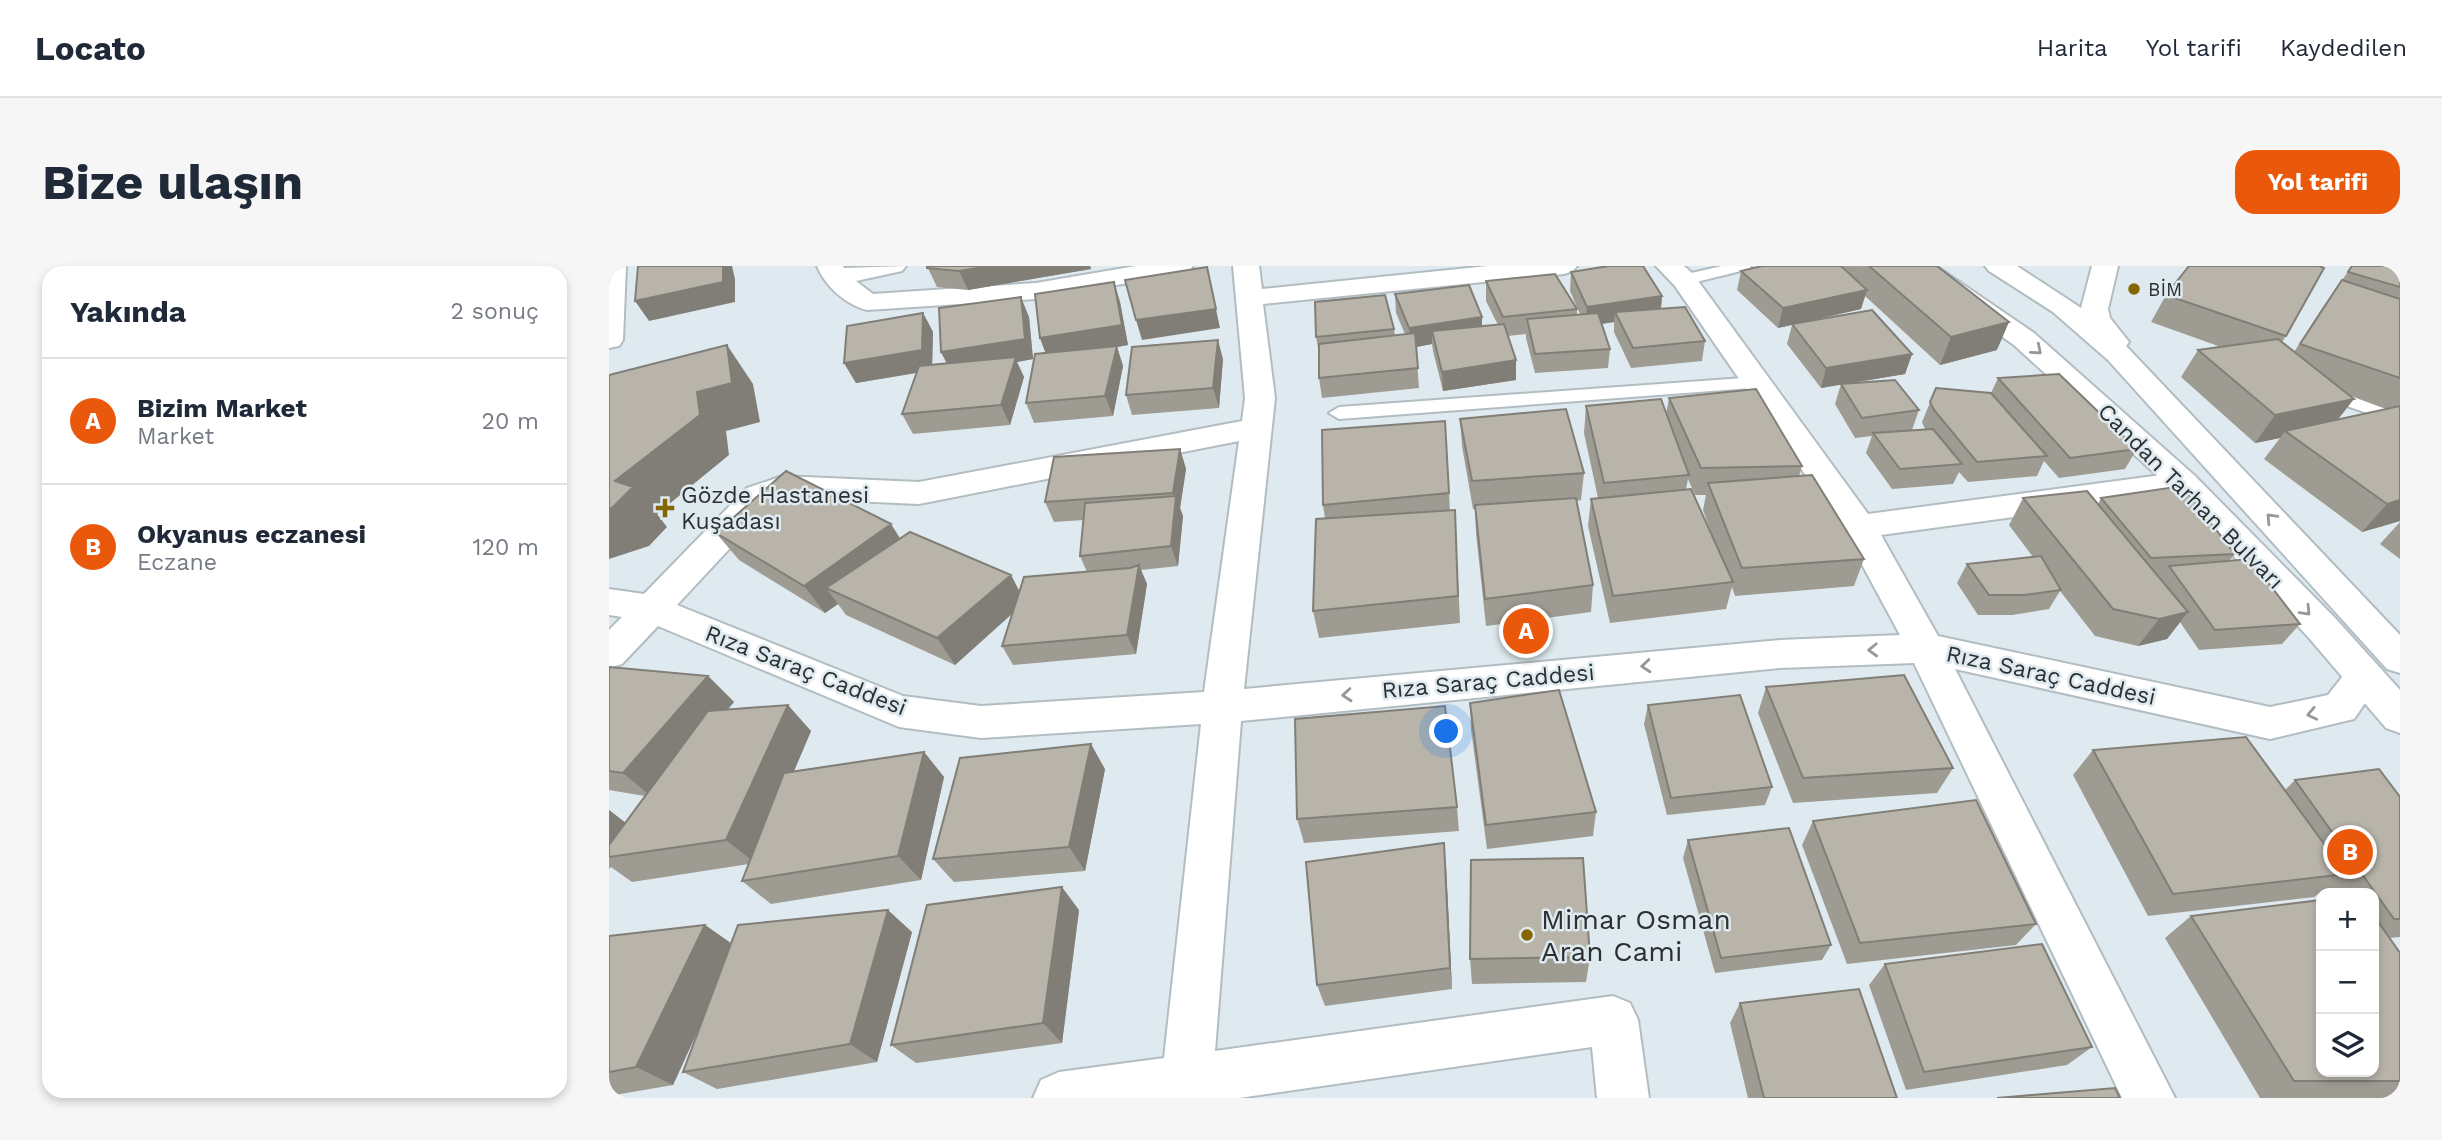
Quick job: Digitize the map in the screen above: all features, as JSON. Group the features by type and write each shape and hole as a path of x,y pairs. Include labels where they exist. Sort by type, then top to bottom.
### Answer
{"street":[{"path":"609,340 613,266"},
{"path":"833,272 893,266"},
{"path":"833,272 867,302 1036,291 1180,266"},
{"path":"1187,1079 1222,707 1260,398 1248,282 1564,266"},
{"path":"1919,266 1983,274 2001,307 2038,302 2105,266"},
{"path":"2105,266 2095,299 2095,316 2142,377"},
{"path":"1677,273 1759,383 1859,527 1926,648 2148,1098"},
{"name":"Candan Tarhan Bulvarı","path":"1983,274 2087,323 2142,377 2400,659"},
{"name":"Candan Tarhan Bulvarı","path":"1983,274 2024,339 2184,483 2322,628 2400,717"},
{"path":"609,654 759,496 782,487 919,493 1257,428"},
{"path":"1859,527 2184,483"},
{"name":"Rıza Saraç Caddesi","path":"609,602 650,608 899,711 981,722 1222,707 1780,654 1926,648 2270,723 2340,708 2364,677"},
{"path":"1059,1098 1613,1020 1623,1098"}],"lane":[{"path":"1677,273 1743,266"},
{"path":"1339,413 1759,383"},
{"path":"2308,386 2400,418"}],"building":[{"path":"638,266 723,266 723,282 635,301"},
{"path":"927,266 989,266 959,271"},
{"path":"1609,266 1643,266 1662,296 1587,307 1571,272"},
{"path":"1762,266 1841,266 1867,290 1783,308 1741,271"},
{"path":"1869,266 1937,266 2009,322 1951,337"},
{"path":"2189,266 2324,268 2286,336 2166,295"},
{"path":"2352,266 2400,266 2400,287 2348,272"},
{"path":"1207,267 1216,309 1136,320 1125,280"},
{"path":"1555,274 1577,309 1503,317 1486,281"},
{"path":"2342,280 2400,299 2400,378 2300,344"},
{"path":"1114,282 1122,325 1040,338 1035,294"},
{"path":"1469,285 1482,317 1409,328 1395,294"},
{"path":"1385,295 1394,329 1316,337 1315,302"},
{"path":"1021,297 1025,339 941,352 939,308"},
{"path":"1685,307 1705,341 1633,348 1615,312"},
{"path":"1872,310 1912,354 1826,368 1792,324"},
{"path":"923,313 922,350 844,363 847,326"},
{"path":"1598,313 1610,349 1535,354 1527,319"},
{"path":"1504,324 1516,360 1442,372 1432,331"},
{"path":"1415,333 1418,368 1319,378 1319,344"},
{"path":"2278,339 2354,399 2275,415 2198,350"},
{"path":"1218,340 1213,388 1126,395 1132,347"},
{"path":"727,345 732,383 697,392 700,415 615,481 633,487 609,509 609,375"},
{"path":"1117,346 1105,396 1026,403 1035,354"},
{"path":"1016,357 1001,405 902,414 919,366"},
{"path":"2059,374 2137,449 2070,458 1998,378"},
{"path":"1895,380 1919,410 1862,418 1841,384"},
{"path":"1936,388 1991,393 2047,456 1977,462 1934,410 1930,402"},
{"path":"1756,389 1802,466 1701,468 1669,398"},
{"path":"1661,399 1689,475 1604,483 1586,406"},
{"path":"2400,406 2400,500 2387,504 2285,431"},
{"path":"1566,409 1584,473 1472,481 1460,419"},
{"path":"1445,421 1449,493 1323,505 1322,430"},
{"path":"1933,429 1962,464 1900,469 1873,433"},
{"path":"1180,449 1173,493 1045,502 1054,457"},
{"path":"786,471 891,524 804,586 716,533"},
{"path":"1812,475 1864,559 1742,568 1708,483"},
{"path":"2182,486 2235,554 2151,558 2101,498"},
{"path":"1691,489 1733,582 1613,596 1591,499"},
{"path":"2087,491 2188,612 2159,619 2113,609 2023,498"},
{"path":"1176,496 1171,546 1080,556 1085,503"},
{"path":"1576,498 1593,585 1485,599 1475,505"},
{"path":"1455,510 1458,596 1313,611 1316,519"},
{"path":"910,532 1011,575 937,638 826,588"},
{"path":"2041,556 2061,590 2024,595 1989,595 1967,564"},
{"path":"2250,559 2300,624 2215,630 2169,566"},
{"path":"1139,565 1127,635 1002,646 1024,577"},
{"path":"609,667 708,676 623,773 609,771"},
{"path":"1904,675 1953,768 1803,778 1766,687"},
{"path":"1559,690 1596,812 1486,825 1470,703"},
{"path":"1740,695 1772,787 1671,798 1648,705"},
{"path":"788,705 726,840 609,857 609,845 708,711"},
{"path":"1445,706 1457,807 1297,819 1295,719"},
{"path":"2246,737 2346,874 2173,894 2093,750"},
{"path":"1091,744 1069,847 933,859 960,758"},
{"path":"924,752 898,856 742,881 784,773"},
{"path":"2379,769 2400,797 2400,919 2394,919 2379,898 2379,888 2372,888 2295,780"},
{"path":"1976,800 2036,924 1860,943 1813,821"},
{"path":"1789,828 1831,945 1721,958 1688,840"},
{"path":"1444,843 1450,968 1317,985 1306,862"},
{"name":"Mimar Osman Aran Cami","path":"1583,858 1590,957 1470,959 1471,860"},
{"path":"1062,887 1043,1023 891,1045 927,905"},
{"path":"2316,901 2316,1077 2379,1077 2379,923 2400,953 2400,1081 2294,1081 2191,916"},
{"path":"888,910 850,1044 683,1072 738,925"},
{"path":"705,925 636,1067 609,1072 609,936"},
{"path":"2042,944 2092,1047 1924,1072 1885,964"},
{"path":"1859,989 1897,1098 1764,1098 1740,1003"},
{"path":"2115,1088 2120,1098 1997,1098"}],"place":[{"name":"BİM","path":"2134,289"},
{"name":"Gözde Hastanesi Kuşadası","path":"665,508"},
{"name":"Bizim Market","path":"1526,631"},
{"name":"Okyanus eczanesi","path":"2350,852"},
{"name":"Mimar Osman Aran Cami","path":"1527,935"}]}
